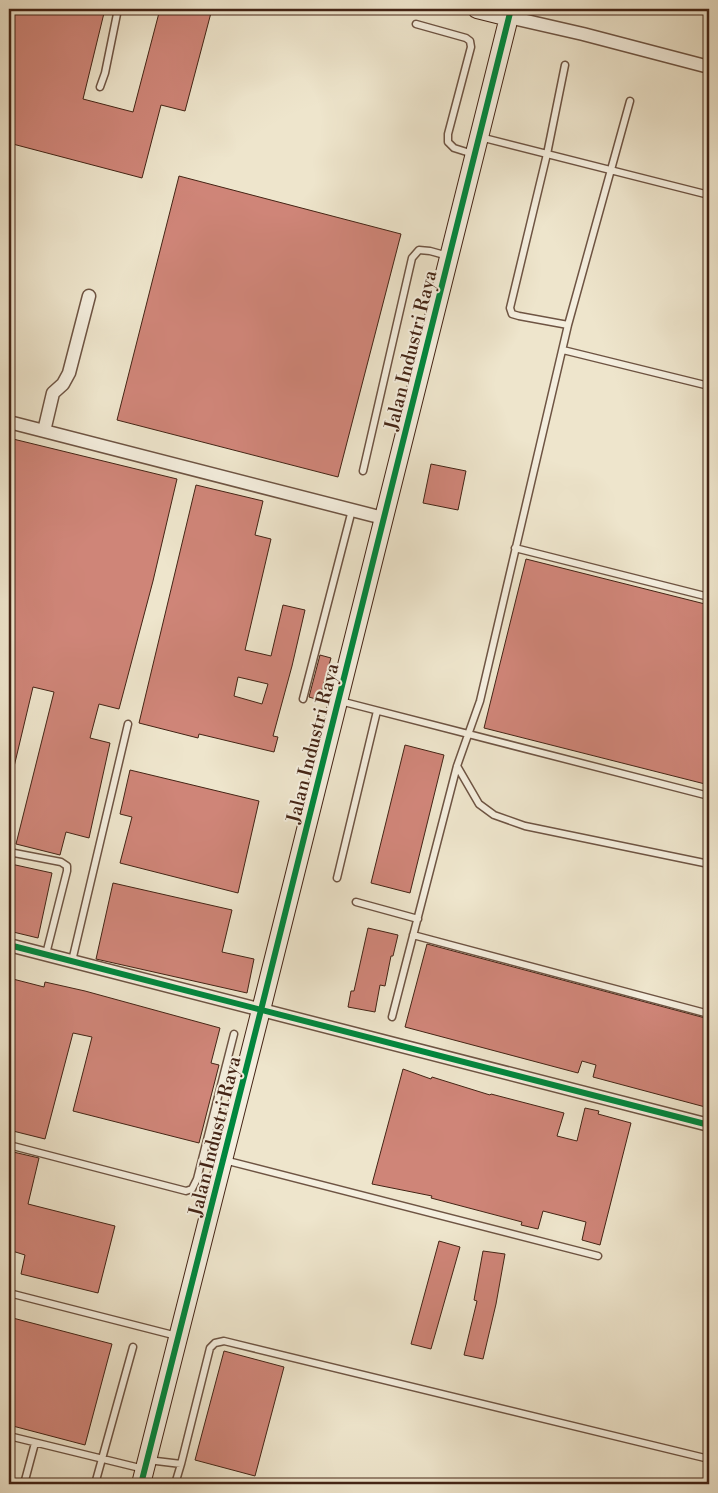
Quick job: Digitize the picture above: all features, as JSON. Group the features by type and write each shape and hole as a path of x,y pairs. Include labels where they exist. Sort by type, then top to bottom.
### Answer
{"street":[{"path":"477,9 510,13 709,67"},
{"name":"Jalan Industri Raya","path":"144,1471 510,13"},
{"path":"44,431 53,393 63,384 69,372 89,296"},
{"path":"9,422 383,518"},
{"path":"9,945 709,1125"}],"lane":[{"path":"100,87 105,74 118,9"},
{"path":"416,24 466,38 470,41 471,47 448,134 448,142 454,148 474,154"},
{"path":"565,64 547,154 510,308 512,314 568,325"},
{"path":"392,1017 457,766 467,733 480,701 568,325 630,101"},
{"path":"478,137 709,195"},
{"path":"363,471 412,258 419,250 448,256"},
{"path":"563,350 709,386"},
{"path":"303,699 352,510"},
{"path":"515,548 709,597"},
{"path":"338,701 709,796"},
{"path":"337,878 377,710"},
{"path":"72,961 128,724"},
{"path":"457,766 480,804 494,815 526,826 709,864"},
{"path":"9,852 61,862 67,866 46,954"},
{"path":"356,902 418,919"},
{"path":"414,935 709,1014"},
{"path":"9,1145 186,1190 192,1189 198,1179 234,1034"},
{"path":"223,1160 598,1256"},
{"path":"9,1293 178,1336"},
{"path":"175,1484 210,1348 216,1343 224,1341 709,1459"},
{"path":"95,1484 133,1347"},
{"path":"9,1436 144,1471 181,1464"},
{"path":"24,1484 35,1443"}],"building":[{"path":"9,9 105,9 83,99 133,112 160,9 212,9 185,111 161,105 142,178 9,143"},
{"path":"179,176 401,234 338,477 117,420"},
{"path":"9,438 177,479 153,581 119,709 99,704 90,738 110,743 89,838 66,832 60,855 16,844 54,692 33,687 13,771 9,771"},
{"path":"431,464 466,471 458,510 423,503"},
{"path":"196,485 263,501 255,535 271,539 245,650 271,656 283,605 305,610 273,736 278,737 274,752 199,734 198,738 139,723","holes":["238,677 268,684 262,704 234,696"]},
{"path":"526,559 709,605 709,785 484,728"},
{"path":"320,655 331,658 319,700 309,697"},
{"path":"405,745 444,755 410,893 371,883"},
{"path":"130,770 259,801 238,893 120,863 132,817 120,814"},
{"path":"11,864 52,873 38,938 9,931 9,871"},
{"path":"113,883 232,910 222,952 254,959 247,993 96,959"},
{"path":"368,928 398,935 393,956 391,956 385,986 380,985 375,1012 348,1007 351,991 354,991"},
{"path":"427,944 709,1019 709,1108 593,1077 596,1065 582,1061 578,1073 405,1027"},
{"path":"9,978 44,987 45,982 85,991 220,1028 211,1063 219,1065 199,1143 73,1111 92,1037 73,1033 45,1139 9,1130"},
{"path":"403,1069 431,1079 432,1077 490,1095 564,1113 557,1136 577,1141 585,1108 599,1111 598,1114 631,1123 600,1245 582,1240 586,1222 543,1211 538,1229 521,1225 522,1222 431,1198 432,1196 372,1184"},
{"path":"9,1151 39,1158 28,1204 115,1226 98,1293 21,1274 25,1255 9,1250"},
{"path":"439,1241 460,1247 431,1349 411,1344"},
{"path":"483,1251 505,1254 483,1359 464,1355 477,1301 474,1300"},
{"path":"9,1317 112,1344 85,1445 9,1425"},
{"path":"224,1351 284,1367 255,1476 195,1460"}],"cycle path":[{"path":"141,1484 511,9"},
{"path":"9,945 709,1125"}]}
